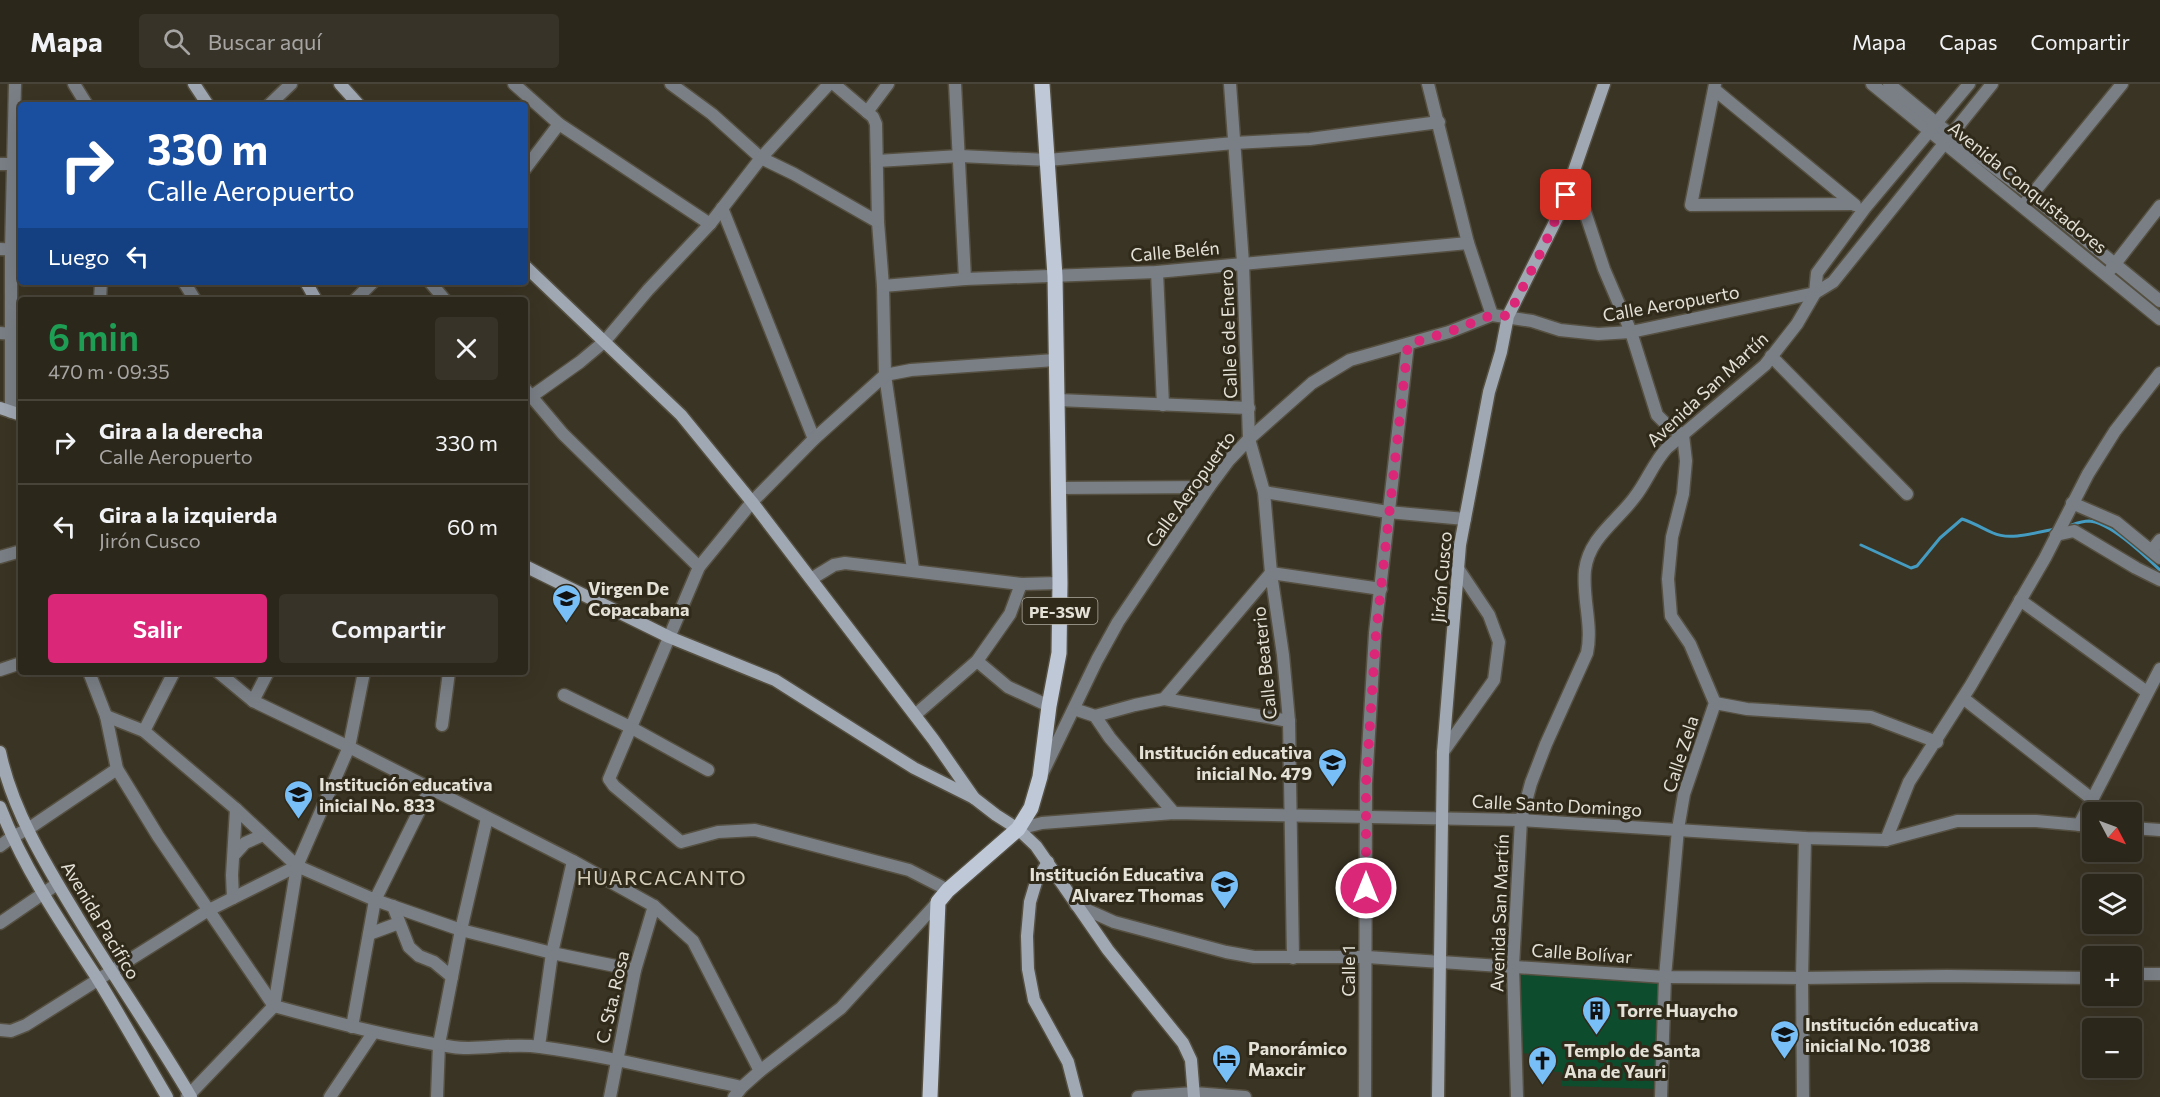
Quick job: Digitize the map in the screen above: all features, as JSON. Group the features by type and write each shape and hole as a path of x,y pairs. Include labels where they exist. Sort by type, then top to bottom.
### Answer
{"main road":[{"name":"PE-3SW","path":"938,902 948,890 1018,829 1030,808 1040,777 1049,706 1059,653 1055,276 1042,84"},
{"path":"930,1097 938,902"}],"street":[{"path":"11,412 6,333 11,249 15,84"},
{"path":"74,84 85,102"},
{"path":"195,84 206,102"},
{"path":"272,102 291,84"},
{"path":"339,84 356,102"},
{"path":"514,84 558,124 710,224"},
{"path":"671,84 712,114 761,158 878,222"},
{"path":"528,393 580,362 605,341 648,290 710,224 761,158 831,84 873,117 876,124 885,375 913,569"},
{"path":"867,112 888,84"},
{"path":"955,84 965,279"},
{"name":"Calle 6 de Enero","path":"1230,84 1244,263 1249,438"},
{"path":"1428,84 1468,243 1492,315"},
{"name":"Jirón Cusco","path":"1438,1097 1443,752 1465,519 1489,392 1501,352 1508,316 1544,246 1573,176 1604,84"},
{"name":"Avenida Conquistadores","path":"1872,84 1949,139 2023,206 2160,319"},
{"name":"Avenida Conquistadores","path":"1889,84 1934,127"},
{"name":"Avenida San Martín","path":"1517,1097 1513,966 1521,820 1531,783 1546,744 1587,653 1590,639 1584,585 1588,555 1604,530 1635,498 1657,459 1667,448 1765,364 1797,324 1815,293 1817,273 1865,208 1969,84"},
{"name":"Avenida San Martín","path":"1815,293 1833,282 1992,84"},
{"path":"2023,206 2122,84"},
{"path":"1852,204 1715,87 1691,205 1852,204 1865,208"},
{"path":"877,161 960,156 1048,160 1234,143 1310,139 1439,122"},
{"path":"528,165 558,124"},
{"name":"Avenida Conquistadores","path":"1949,139 2032,196 2160,301"},
{"path":"0,164 14,164"},
{"path":"1573,176 1604,269 1631,332 1657,415 1669,427 1683,435"},
{"path":"2106,274 2160,206"},
{"path":"722,208 814,439"},
{"name":"Calle Belén","path":"883,286 965,279 1156,272 1468,243"},
{"path":"528,269 681,415 811,579 915,715 974,798"},
{"path":"1156,272 1163,405"},
{"path":"357,297 370,285"},
{"path":"432,285 442,297"},
{"name":"Calle Aeropuerto","path":"1040,777 1118,622 1209,487 1249,438 1312,383 1350,360 1449,332 1492,315 1508,316 1560,330 1598,334 1631,332 1815,293"},
{"name":"Calle 1","path":"1365,1097 1366,816 1376,633 1408,344"},
{"path":"1771,356 1907,495"},
{"path":"948,890 909,870 755,830 718,832 681,842 614,786 609,779 699,567 752,502 814,439 885,375 911,370 1055,360"},
{"path":"1886,840 1909,782 1937,742 1963,698 2020,600 2072,503 2115,431 2160,373"},
{"path":"528,395 563,434 699,567"},
{"path":"1058,400 1249,408"},
{"name":"Calle Zela","path":"1661,1097 1665,977 1678,829 1684,794 1715,703 1690,644 1671,616 1668,579 1672,537 1683,494 1686,460 1683,435"},
{"name":"Calle Beaterio","path":"1249,438 1264,492 1271,573 1283,655 1289,721 1293,958"},
{"path":"1058,488 1209,487"},
{"path":"1264,492 1388,512 1465,519"},
{"path":"2072,503 2116,522 2158,550"},
{"path":"2056,534 2074,531 2160,580"},
{"path":"0,557 18,551"},
{"path":"811,579 834,565 845,562 1020,584 1060,583"},
{"path":"528,568 669,637 775,680 914,768 974,798 1018,829 1036,846 1136,986 1183,1042 1191,1060 1194,1095"},
{"path":"1443,752 1494,680 1500,642 1490,615 1459,570"},
{"path":"1164,699 1271,573 1381,589"},
{"path":"915,715 977,661 1010,614 1020,584"},
{"path":"2020,600 2148,692"},
{"path":"977,661 1008,687 1049,706"},
{"path":"0,670 18,664"},
{"path":"2079,825 2160,669"},
{"path":"90,675 106,716 117,769 207,911 274,1006 373,1033 456,1047 517,1044 539,1047 616,1060 738,1092 760,1071 841,1008 938,902"},
{"path":"144,731 172,675"},
{"path":"222,675 253,701 573,861 654,906 693,941 760,1071"},
{"path":"253,701 266,675"},
{"path":"189,1096 274,1006 297,866 349,747 363,675"},
{"path":"442,725 449,675"},
{"path":"564,695 630,727 708,770"},
{"path":"1963,698 2092,799"},
{"path":"1074,709 1095,716 1164,699 1289,721"},
{"path":"1715,703 1747,709 1871,717 1937,742"},
{"path":"106,716 144,731 236,809 297,866 375,900 461,930 552,953 635,970"},
{"path":"1095,716 1110,738 1174,813"},
{"name":"Avenida Pacifico","path":"0,755 28,830 57,884 189,1096"},
{"path":"0,846 12,837 28,830 117,769"},
{"path":"352,1027 375,900 430,789"},
{"name":"Avenida Pacifico","path":"0,807 12,837 42,893 167,1097"},
{"path":"233,898 236,809"},
{"name":"Calle Santo Domingo","path":"1018,829 1042,823 1174,813 1521,820 1805,838 1886,840 1957,821 2036,821 2082,825"},
{"path":"437,1097 439,1044 461,930 487,818"},
{"path":"2142,829 2160,830"},
{"path":"235,854 245,843 263,835"},
{"path":"1803,1097 1802,978 1805,838"},
{"path":"539,1047 552,953 573,861"},
{"path":"1048,862 1036,882 1030,902 1027,936 1028,969 1034,1000 1068,1062 1077,1097"},
{"path":"0,1030 11,1032 26,1025 207,911 297,866"},
{"path":"0,923 57,884"},
{"name":"Calle Bolívar","path":"1076,905 1114,922 1226,952 1254,957 1367,957 1665,977 2082,978"},
{"path":"393,906 409,947 434,962 452,977"},
{"name":"C. Sta. Rosa","path":"610,1097 635,970 654,906"},
{"path":"369,934 399,923"},
{"path":"2142,974 2160,974"},
{"path":"330,1097 373,1033"},
{"path":"1138,1097 1194,1095 1245,1097"}],"green space":[{"path":"1516,972 1661,980 1658,1089 1562,1086 1562,1072 1536,1071 1536,1054 1519,1053"}],"waterway":[{"path":"1861,545 1911,568 1917,566 1940,538 1962,519 1993,533 2007,536 2055,529"},
{"path":"2065,527 2086,521 2107,527 2160,570"}],"place":[{"name":"Virgen De Copacabana","path":"567,624"},
{"name":"Institución educativa inicial No. 479","path":"1333,788"},
{"name":"Institución educativa inicial No. 833","path":"298,820"},
{"name":"Institución Educativa Alvarez Thomas","path":"1225,910"},
{"name":"Torre Huaycho","path":"1596,1036"},
{"name":"Institución educativa inicial No. 1038","path":"1784,1060"},
{"name":"Panorámico Maxcir","path":"1227,1084"},
{"name":"Templo de Santa Ana de Yauri","path":"1543,1086"}],"district":[{"name":"HUARCACANTO","path":"662,877"}],"route":[{"path":"1366,888 1366,784 1376,633 1408,344 1449,332 1492,315 1508,316 1544,246 1566,195"}]}
